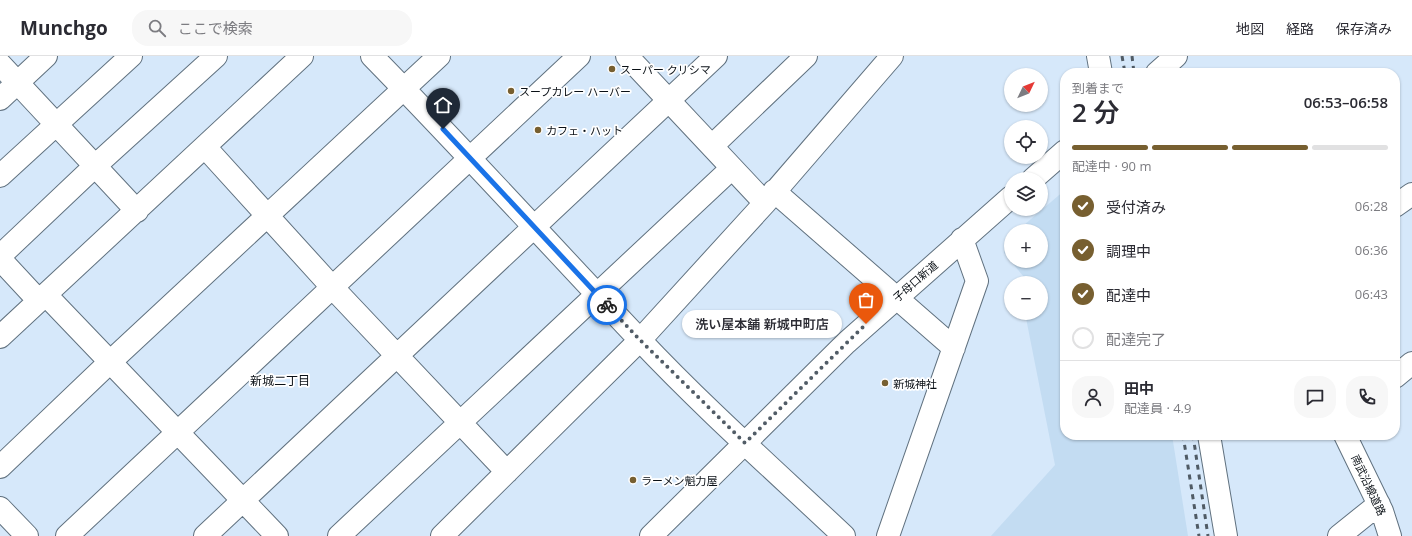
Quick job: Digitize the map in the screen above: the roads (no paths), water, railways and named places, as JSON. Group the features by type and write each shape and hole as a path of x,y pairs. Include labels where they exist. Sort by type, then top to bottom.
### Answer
{"street":[{"path":"0,99 46,56"},
{"path":"0,176 130,56"},
{"path":"0,256 95,166 216,56"},
{"path":"0,337 302,56"},
{"path":"372,56 471,158 640,340 745,443 844,536"},
{"path":"0,467 110,362 439,56"},
{"path":"66,536 579,56"},
{"path":"627,56 732,168 896,297 954,348"},
{"path":"205,536 716,56"},
{"path":"712,146 806,56"},
{"path":"442,536 640,340 769,197 892,56"},
{"path":"1098,56 1100,68"},
{"path":"0,64 137,210"},
{"path":"204,147 332,287 507,472"},
{"path":"1041,172 1060,155"},
{"path":"339,536 732,168"},
{"path":"1400,202 1412,194"},
{"name":"子母口新道","path":"651,536 846,342 1004,203"},
{"path":"888,536 977,281 962,239"},
{"path":"0,259 110,362 276,536"},
{"path":"1400,373 1412,362"},
{"path":"1210,440 1226,536"},
{"name":"南武沿線道路","path":"1347,440 1379,504 1390,536"},
{"path":"1339,536 1379,504"},
{"path":"0,508 28,536"}],"railway":[{"path":"1122,56 1124,68"},
{"path":"1132,56 1133,68"},
{"path":"1184,440 1199,536"},
{"path":"1194,440 1208,536"}],"place":[{"name":"スーパー クリシマ","path":"612,69"},
{"name":"スープカレー ハーバー","path":"511,91"},
{"name":"カフェ・ハット","path":"538,130"},
{"name":"洗い屋本舗 新城中町店","path":"866,324"},
{"name":"新城神社","path":"885,383"},
{"name":"ラーメン魁力屋","path":"633,480"}],"district":[{"name":"新城二丁目","path":"280,380"}]}
